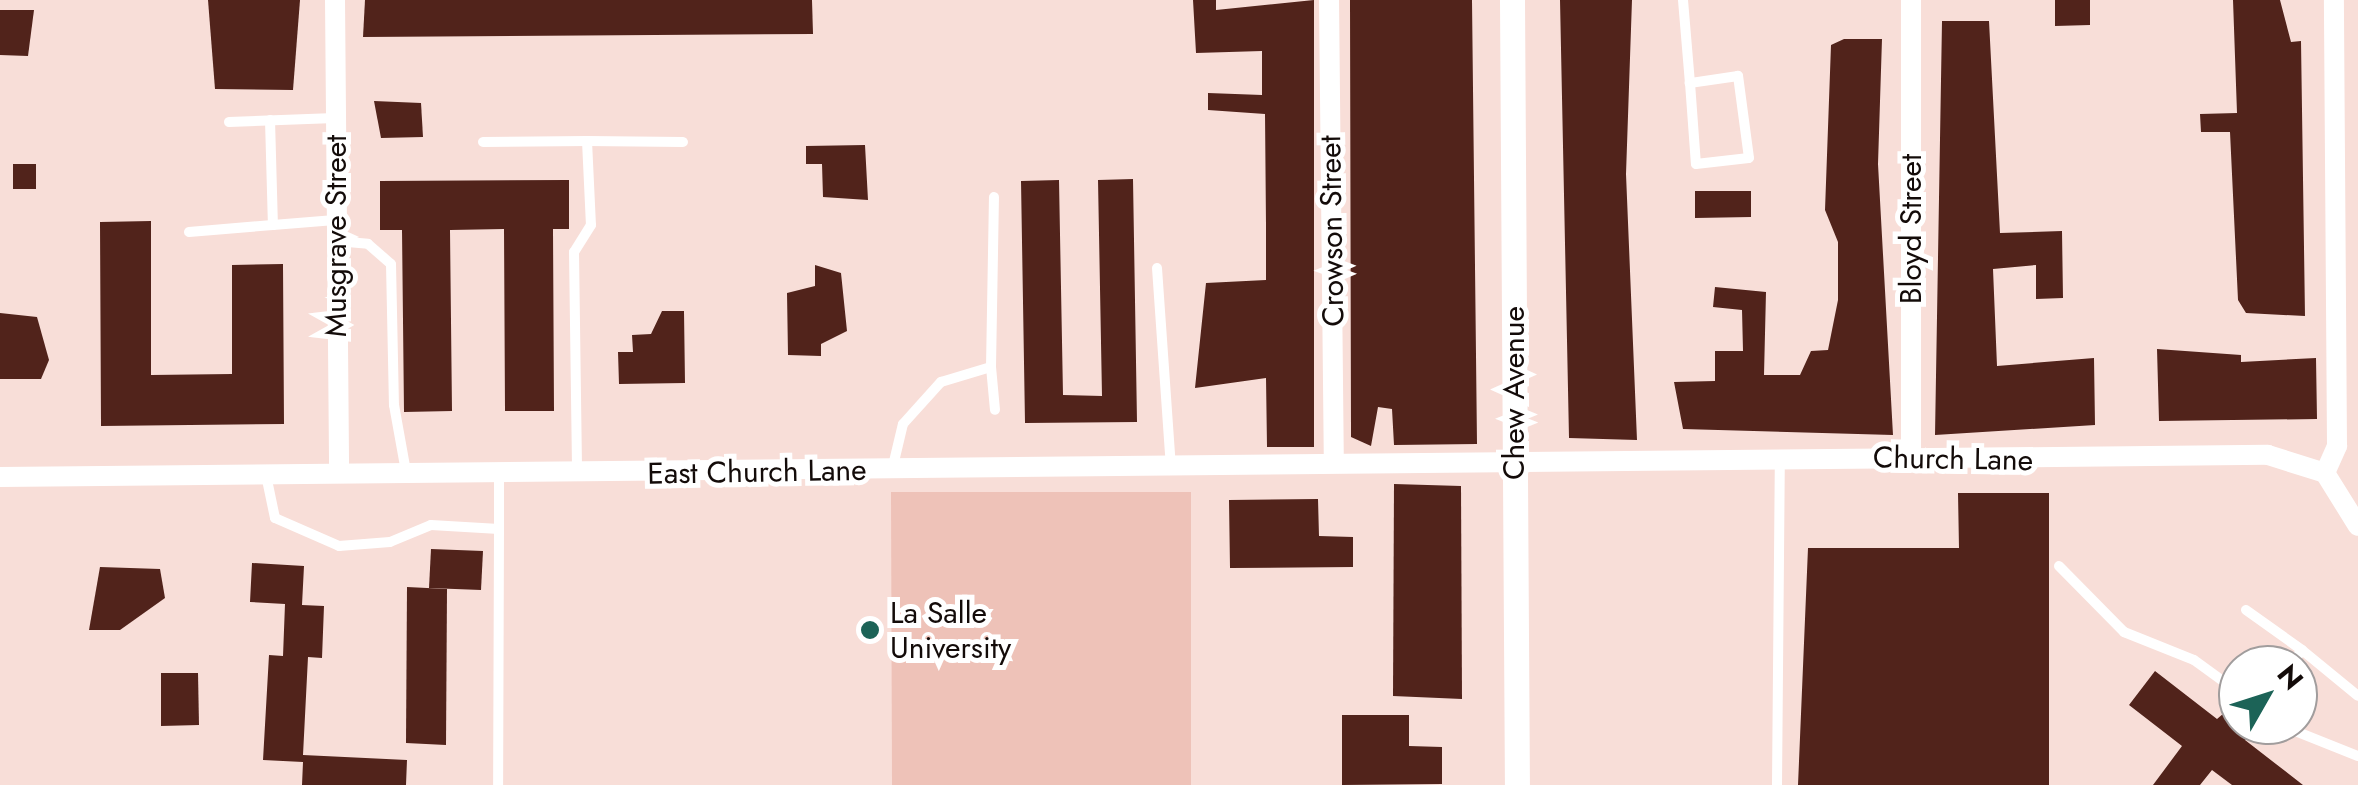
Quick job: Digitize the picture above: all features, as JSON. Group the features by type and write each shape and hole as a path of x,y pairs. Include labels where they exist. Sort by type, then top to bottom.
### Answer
{"street":[{"name":"Musgrave Street","path":"335,0 339,472"},
{"name":"Crowson Street","path":"1329,0 1334,462"},
{"name":"Chew Avenue","path":"1512,0 1517,785"},
{"name":"Bloyd Street","path":"1911,0 1911,458"},
{"path":"2334,0 2337,446 2325,473 2358,526"},
{"name":"Church Lane","path":"1514,465 2268,455 2325,473"},
{"name":"East Church Lane","path":"0,477 1172,469 1334,462 1514,465"}],"lane":[{"path":"1682,0 1696,164 1749,158 1738,76 1690,83"},
{"path":"230,122 335,118"},
{"path":"270,120 273,225"},
{"path":"577,474 574,252 591,225 586,141"},
{"path":"483,142 682,142"},
{"path":"994,198 991,367 995,410"},
{"path":"189,232 273,225 335,230 368,244 391,264 394,405 406,472"},
{"path":"1157,268 1172,469"},
{"path":"892,471 903,424 941,382 991,367"},
{"path":"1777,785 1780,459"},
{"path":"266,474 275,518 340,546 390,542 431,525 499,529"},
{"path":"498,475 498,785"},
{"path":"2059,566 2124,632 2194,660 2218,677"},
{"path":"2246,610 2295,645"},
{"path":"2318,663 2358,696"},
{"path":"2318,740 2358,756"}],"shaded area":[{"path":"891,492 1191,492 1191,785 892,785"}],"building":[{"path":"208,0 300,0 293,90 215,89"},
{"path":"365,0 812,0 813,34 363,37"},
{"path":"1193,0 1216,0 1216,10 1314,0 1314,447 1267,447 1266,378 1195,388 1206,283 1266,280 1266,226 1265,114 1208,110 1208,93 1262,95 1262,51 1196,53"},
{"path":"1350,0 1472,0 1477,444 1394,445 1392,409 1378,407 1371,446 1351,437"},
{"path":"1560,0 1632,0 1626,174 1637,440 1569,438"},
{"path":"2055,0 2090,0 2090,25 2055,26"},
{"path":"2233,0 2280,0 2291,42 2301,41 2305,316 2246,313 2238,300 2230,132 2201,132 2200,114 2237,113"},
{"path":"0,10 34,10 28,56 0,55"},
{"path":"1942,21 1989,21 2000,233 2062,231 2063,298 2036,299 2036,265 1993,269 1997,366 2094,358 2095,425 1935,435"},
{"path":"1844,39 1882,39 1878,164 1893,435 1683,429 1674,382 1715,381 1715,351 1743,351 1742,310 1713,307 1715,287 1766,292 1764,375 1800,375 1811,351 1828,350 1838,300 1838,242 1825,210 1831,45"},
{"path":"374,101 421,103 423,137 381,138"},
{"path":"865,145 868,200 823,197 822,164 806,164 806,146"},
{"path":"13,164 36,164 36,189 13,189"},
{"path":"1133,179 1137,422 1025,423 1021,181 1059,180 1063,395 1102,396 1098,180"},
{"path":"569,180 569,229 553,229 554,411 505,411 504,229 450,230 452,411 404,412 402,230 380,230 380,181"},
{"path":"1695,191 1751,191 1751,217 1695,218"},
{"path":"151,221 151,375 232,374 232,265 283,264 284,424 101,426 100,222"},
{"path":"815,265 841,273 847,331 821,344 821,356 788,355 787,293 815,286"},
{"path":"662,311 684,311 685,383 619,384 618,352 633,352 632,335 651,334"},
{"path":"0,313 37,317 49,360 41,379 0,379"},
{"path":"2157,349 2241,355 2241,362 2316,358 2317,419 2159,421"},
{"path":"1394,484 1461,486 1462,699 1393,696"},
{"path":"1958,493 2049,493 2049,785 1798,785 1808,548 1959,548"},
{"path":"1318,499 1319,536 1353,537 1353,567 1230,568 1229,500"},
{"path":"431,549 483,551 481,590 429,588"},
{"path":"252,563 304,566 302,605 324,606 322,658 308,657 303,755 407,760 406,785 302,785 303,762 263,760 269,655 283,656 285,604 250,602"},
{"path":"100,567 160,569 165,598 120,630 89,630"},
{"path":"407,587 447,589 446,745 406,743"},
{"path":"2155,671 2218,718 2218,745 2251,745 2303,785 2232,785 2212,770 2200,785 2153,785 2182,746 2129,705"},
{"path":"161,673 198,673 199,725 161,726"},
{"path":"1342,715 1409,715 1409,746 1442,747 1442,784 1342,785"}],"place":[{"name":"La Salle University","path":"870,630"}]}
